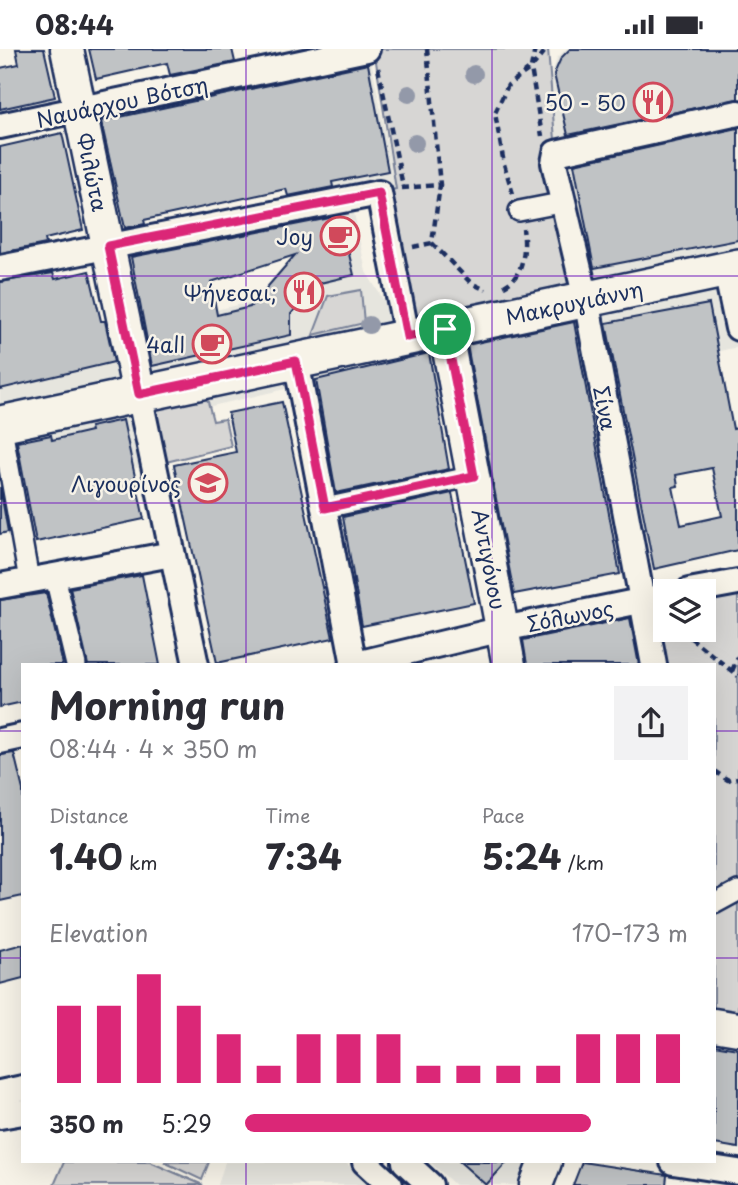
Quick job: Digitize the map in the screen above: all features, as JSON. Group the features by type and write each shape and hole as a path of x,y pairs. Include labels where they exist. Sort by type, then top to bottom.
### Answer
{"main road":[{"name":"Μακρυγιάννη","path":"0,423 732,268"}],"street":[{"name":"Φιλώτα","path":"68,49 196,663"},
{"name":"Ναυάρχου Βότση","path":"0,126 372,55"},
{"name":"Σίνα","path":"653,598 554,163 556,153 738,113"},
{"path":"0,268 379,193 407,337"},
{"path":"519,211 555,204"},
{"path":"732,268 738,328"},
{"name":"Αντιγόνου","path":"445,329 509,663"},
{"path":"296,361 353,663"},
{"path":"0,423 29,580"},
{"path":"325,508 474,476"},
{"path":"0,586 173,554"},
{"path":"55,577 76,663"},
{"path":"716,586 738,582"},
{"name":"Σόλωνος","path":"361,663 503,629 653,598"},
{"name":"Σίνα","path":"654,642 654,663"},
{"path":"0,741 21,736"},
{"path":"716,903 738,891"},
{"path":"716,1025 738,1029"},
{"path":"0,1093 21,1088"},
{"path":"0,1117 21,1112"},
{"path":"366,1163 390,1185"},
{"path":"406,1163 430,1185"},
{"path":"536,1185 545,1163"},
{"path":"680,1163 738,1172"}],"path":[{"path":"427,49 440,185 432,243"},
{"path":"508,85 531,68 547,49"},
{"path":"372,55 404,187"},
{"path":"379,193 404,187 440,185"},
{"path":"696,642 738,677"},
{"path":"732,671 738,657"},
{"path":"716,772 728,780 738,778"}],"shaded area":[{"path":"304,49 369,49 396,189 352,203 366,272 407,337 538,118 557,58 566,49 649,49 615,120 640,223 738,202 738,347 306,440 294,387 133,424 141,467 0,494 0,356 280,296 332,194"},
{"path":"374,49 548,49 556,153 586,299 407,337 379,193 396,189"},
{"path":"361,290 364,323 313,335 328,296"},
{"path":"207,398 213,421 225,419 231,446 166,462 153,410"},
{"path":"738,582 738,1016 716,1012 716,663 654,663 642,600 653,598 653,642 716,642 716,588"},
{"path":"64,1163 152,1163 203,1185 54,1185"},
{"path":"166,1163 209,1163 202,1180"},
{"path":"225,1163 346,1163 369,1185 218,1185"},
{"path":"431,1163 537,1163 528,1185 455,1185"}],"building":[{"path":"16,49 44,49 55,97 0,109 0,68 19,64"},
{"path":"89,49 232,49 235,62 170,75 167,63 96,79"},
{"path":"570,49 738,49 738,99 568,135 554,74 561,58"},
{"path":"368,64 388,171 332,182 333,187 288,196 286,189 144,220 145,224 125,228 101,121"},
{"path":"738,128 738,240 594,268 574,164"},
{"path":"62,133 83,230 45,239 46,244 0,253 0,147"},
{"path":"340,216 354,275 316,284 291,314 291,335 152,366 131,257","holes":["295,255 250,307 217,315 211,282"]},
{"path":"89,271 101,321 105,321 114,362 0,389 0,282 53,273 55,279"},
{"path":"709,304 733,429 738,428 738,550 654,569 606,323","holes":["712,468 722,516 681,525 673,487 678,486 676,475"]},
{"path":"574,322 620,574 514,594 467,345"},
{"path":"429,353 449,469 336,493 316,380"},
{"path":"282,402 333,638 217,663 174,465 236,452 228,413"},
{"path":"123,420 144,519 36,542 17,442 51,435 52,440 91,431 90,427"},
{"path":"0,487 8,532 0,534"},
{"path":"452,493 474,603 362,626 343,517"},
{"path":"142,575 160,663 88,663 70,588"},
{"path":"46,593 63,663 21,663 21,702 0,707 0,600"},
{"path":"630,618 639,663 527,663 523,640"},
{"path":"14,753 21,782 21,896 0,901 0,755"},
{"path":"21,945 21,979 0,984 0,950"},
{"path":"716,1045 738,1049 738,1148 716,1144"},
{"path":"461,1163 506,1163 486,1185"},
{"path":"582,1163 667,1175 666,1185 573,1185"}],"place":[{"name":"50 - 50","path":"653,102"},
{"name":"Joy","path":"340,236"},
{"name":"Ψήνεσαι;","path":"304,292"},
{"name":"4all","path":"212,344"},
{"name":"Λιγουρίνος","path":"208,483"}],"route":[{"path":"379,193 407,337 445,329 474,476 325,508 296,361 139,394 108,246 379,193"}]}
